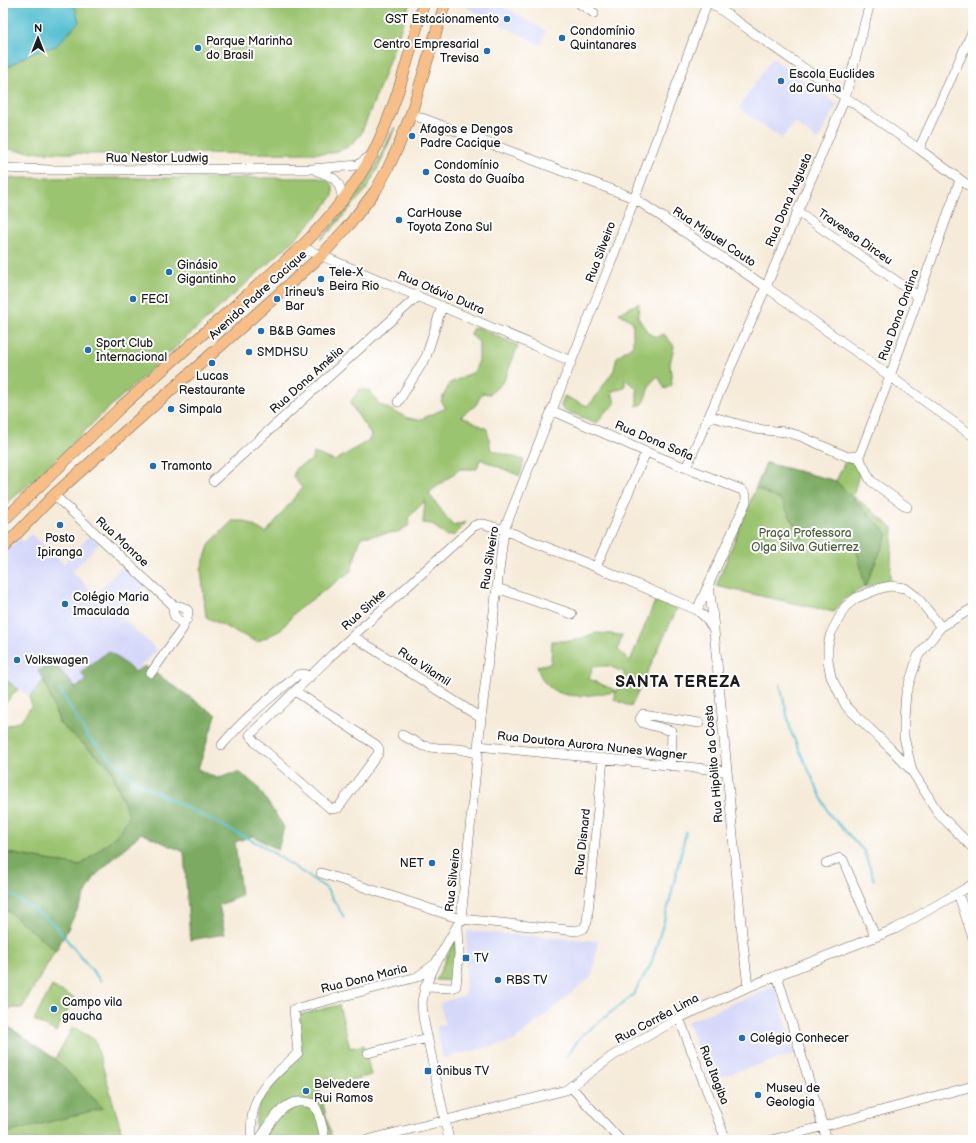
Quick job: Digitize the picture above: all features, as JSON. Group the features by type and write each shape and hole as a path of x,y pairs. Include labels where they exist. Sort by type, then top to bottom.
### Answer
{"main road":[{"name":"Avenida Padre Cacique","path":"3,521 123,405 301,247 343,201 373,153 393,107 424,3"},
{"name":"Avenida Padre Cacique","path":"3,548 54,496 322,255 349,225 376,190 398,147 411,114 445,3"}],"street":[{"path":"579,3 594,13"},
{"name":"Rua Silveiro","path":"449,1140 423,1017 422,1002 425,987 436,963 459,922 481,718 504,530 611,262 707,3"},
{"path":"711,3 919,149 973,189"},
{"name":"Rua Dona Augusta","path":"686,468 766,287 845,98 870,3"},
{"path":"919,149 973,30"},
{"name":"Rua Miguel Couto","path":"411,114 634,198 766,287 973,436"},
{"name":"Rua Nestor Ludwig","path":"3,168 51,170 312,169 351,167 364,162 373,153"},
{"name":"Rua Nestor Ludwig","path":"312,169 330,175 338,184 343,201"},
{"name":"Rua Dona Ondina","path":"858,456 861,452 890,376 960,180"},
{"name":"Travessa Dirceu","path":"797,211 919,297"},
{"name":"Rua Otávio Dutra","path":"301,247 572,361"},
{"name":"Rua Dona Amélia","path":"213,481 418,296"},
{"path":"398,402 426,357 442,306"},
{"name":"Rua Dona Sofia","path":"551,410 646,452 742,490 746,495 746,502 709,584"},
{"path":"710,416 755,429 786,432 800,436 848,457 858,456 872,481 907,507"},
{"path":"596,567 646,452"},
{"name":"Rua Monroe","path":"54,496 174,606 181,606 188,611 189,616 184,621 183,628 151,673"},
{"name":"Rua Sinke","path":"295,691 376,745 379,749 378,754 338,808 331,809 255,742 250,735 295,691 353,636 474,526 484,524 504,530"},
{"path":"504,530 596,567 696,610 706,618 714,630"},
{"path":"696,610 709,584"},
{"name":"Rua Hipólito da Costa","path":"709,584 748,987"},
{"path":"941,627 917,597 905,588 891,586 881,588 856,598 845,607 831,633 828,646 828,661 831,677 846,706 912,771 939,814 973,848"},
{"path":"497,588 572,614"},
{"path":"912,771 904,737 904,719 906,693 918,656 941,627 973,608"},
{"name":"Rua Vilamil","path":"353,636 481,718"},
{"path":"222,745 247,718 298,674 305,674 310,677"},
{"path":"671,766 672,731 643,723 640,719 643,714 699,723"},
{"name":"Rua Doutora Aurora Nunes Wagner","path":"402,735 423,746 438,748 603,759 727,771"},
{"name":"Rua Disnard","path":"459,922 544,927 577,931 584,928 587,922 603,759"},
{"path":"826,863 840,858 843,860 875,936"},
{"path":"321,873 459,922 459,954 456,986 452,988 425,987"},
{"name":"Rua Corrêa Lima","path":"367,1140 566,1090 614,1055 679,1018 777,975 895,929 973,884"},
{"path":"958,894 973,938"},
{"name":"Rua Dona Maria","path":"252,1140 251,1127 254,1104 266,1084 298,1052 294,1009 417,978 436,963"},
{"path":"777,975 827,1140"},
{"name":"Rua Itagiba","path":"679,1018 726,1140"},
{"path":"368,1054 428,1038"},
{"path":"772,1140 973,1086"},
{"path":"571,1087 620,1140"},
{"path":"259,1140 284,1107 291,1103 303,1101 310,1102 317,1110 325,1140"}],"shaded area":[{"name":"GST Estacionamento","path":"458,3 497,3 546,31 541,45"},
{"name":"Escola Euclides da Cunha","path":"772,58 837,104 818,141 794,122 782,139 739,108"},
{"name":"Colégio Maria Imaculada","path":"31,534 64,564 90,535 99,543 72,572 96,594 124,565 146,585 118,614 157,650 135,672 82,672 87,680 75,689 44,680 30,697 3,678 3,555 19,538 23,542"},
{"path":"467,931 598,941 592,976 514,1041 443,1058 436,1026 445,1024 440,1003 465,995"},
{"name":"Colégio Conhecer","path":"775,986 795,1054 709,1080 687,1022"}],"green space":[{"name":"Parque Marinha do Brasil","path":"3,3 410,3 361,134 346,148 331,153 88,154 20,151 3,148"},
{"path":"395,127 380,164 366,190 331,230 320,240 361,190 377,163"},
{"name":"Sport Club Internacional","path":"3,178 319,178 328,181 333,186 333,196 318,215 294,240 100,416 56,460 3,507"},
{"path":"639,303 638,318 649,334 656,337 664,334 674,346 670,364 672,385 665,389 658,376 650,384 643,404 637,406 637,389 625,379 625,388 612,391 615,404 604,413 597,423 566,411 561,407 564,396 587,406 592,402 614,370 617,357 633,345 633,322 619,313"},
{"path":"478,327 518,346 504,381 490,394 482,393 476,405 461,416 487,429 491,450 524,460 520,476 480,459 477,469 460,469 429,494 453,526 466,522 455,535 446,536 432,524 423,523 425,501 408,518 409,525 398,532 361,537 351,571 296,611 281,630 257,642 206,617 201,569 210,543 232,521 245,521 266,533 302,488 293,476 296,468 311,461 314,453 335,461 369,440 371,435 350,403 360,389 369,391 379,404 408,418 419,420 446,408 441,401 450,383 474,372 479,361 479,342 471,335 472,329"},
{"name":"Praça Professora Olga Silva Gutierrez","path":"858,461 861,467 853,496 893,528 890,581 865,587 844,599 834,612 716,586 766,463 836,481 845,462"},
{"path":"766,463 836,481 888,534 865,587 857,551 827,531 801,538 782,501 756,488"},
{"path":"656,599 677,609 631,707 614,699 616,692 579,696 560,693 545,683 537,666 551,663 552,641 573,641 595,633 622,635 618,650 630,661","holes":["593,666 609,666 625,673 617,691 589,679"]},
{"path":"109,651 135,672 145,666 216,715 198,769 217,778 239,772 257,786 284,827 278,850 253,836 235,842 241,896 219,905 225,934 190,940 184,852 141,833 95,876 56,951 3,907 3,852 80,866 119,833 129,816 110,767 60,724 44,680 38,671 53,662 76,688 86,680 81,672"},
{"path":"3,678 18,689 3,706"},
{"path":"44,680 60,724 110,767 130,816 119,833 80,866 3,852 3,727 20,721 31,707 30,697"},
{"path":"3,877 69,927 22,1008 9,1008 3,1019"},
{"path":"456,937 456,981 436,980"},
{"name":"Campo vila gaucha","path":"52,986 74,998 56,1032 34,1020"},
{"path":"339,1005 350,1048 364,1045 371,1075 319,1088 332,1140 256,1140 255,1125 257,1112 261,1101 274,1082 302,1054 299,1015"},
{"path":"3,1023 55,1059 73,1027 95,1040 124,1140 3,1140"},
{"path":"3,1023 55,1059 103,1108 3,1134"}],"water":[{"path":"3,3 74,3 79,22 56,46 31,53 8,67 3,63"}],"waterway":[{"path":"780,684 791,732 829,814 864,851 874,880"},
{"path":"60,690 87,736 136,782 263,846 326,888 344,917"},
{"path":"566,1057 581,1036 633,995 651,964 669,904 686,832"},
{"path":"3,889 52,922 101,981"}],"place":[{"name":"GST Estacionamento","path":"507,19"},
{"name":"Condomínio Quintanares","path":"562,38"},
{"name":"Parque Marinha do Brasil","path":"198,48"},
{"name":"Centro Empresarial Trevisa","path":"487,51"},
{"name":"Escola Euclides da Cunha","path":"781,81"},
{"name":"Afagos e Dengos Padre Cacique","path":"412,136"},
{"name":"Condomínio Costa do Guaíba","path":"426,172"},
{"name":"CarHouse Toyota Zona Sul","path":"399,220"},
{"name":"Ginásio Gigantinho","path":"169,272"},
{"name":"Tele-X Beira Rio","path":"321,279"},
{"name":"FECI","path":"133,299"},
{"name":"Irineu's Bar","path":"277,299"},
{"name":"B&B Games","path":"261,331"},
{"name":"Sport Club Internacional","path":"88,350"},
{"name":"SMDHSU","path":"249,352"},
{"name":"Lucas Restaurante","path":"212,363"},
{"name":"Simpala","path":"171,409"},
{"name":"Tramonto","path":"153,466"},
{"name":"Posto Ipiranga","path":"60,525"},
{"name":"Colégio Maria Imaculada","path":"65,604"},
{"name":"Volkswagen","path":"17,660"},
{"name":"NET","path":"432,863"},
{"name":"TV","path":"466,958"},
{"name":"RBS TV","path":"498,980"},
{"name":"Campo vila gaucha","path":"54,1009"},
{"name":"Colégio Conhecer","path":"742,1038"},
{"name":"ônibus TV","path":"428,1071"},
{"name":"Belvedere Rui Ramos","path":"306,1091"},
{"name":"Museu de Geologia","path":"758,1095"}],"district":[{"name":"SANTA TEREZA","path":"678,682"}]}
